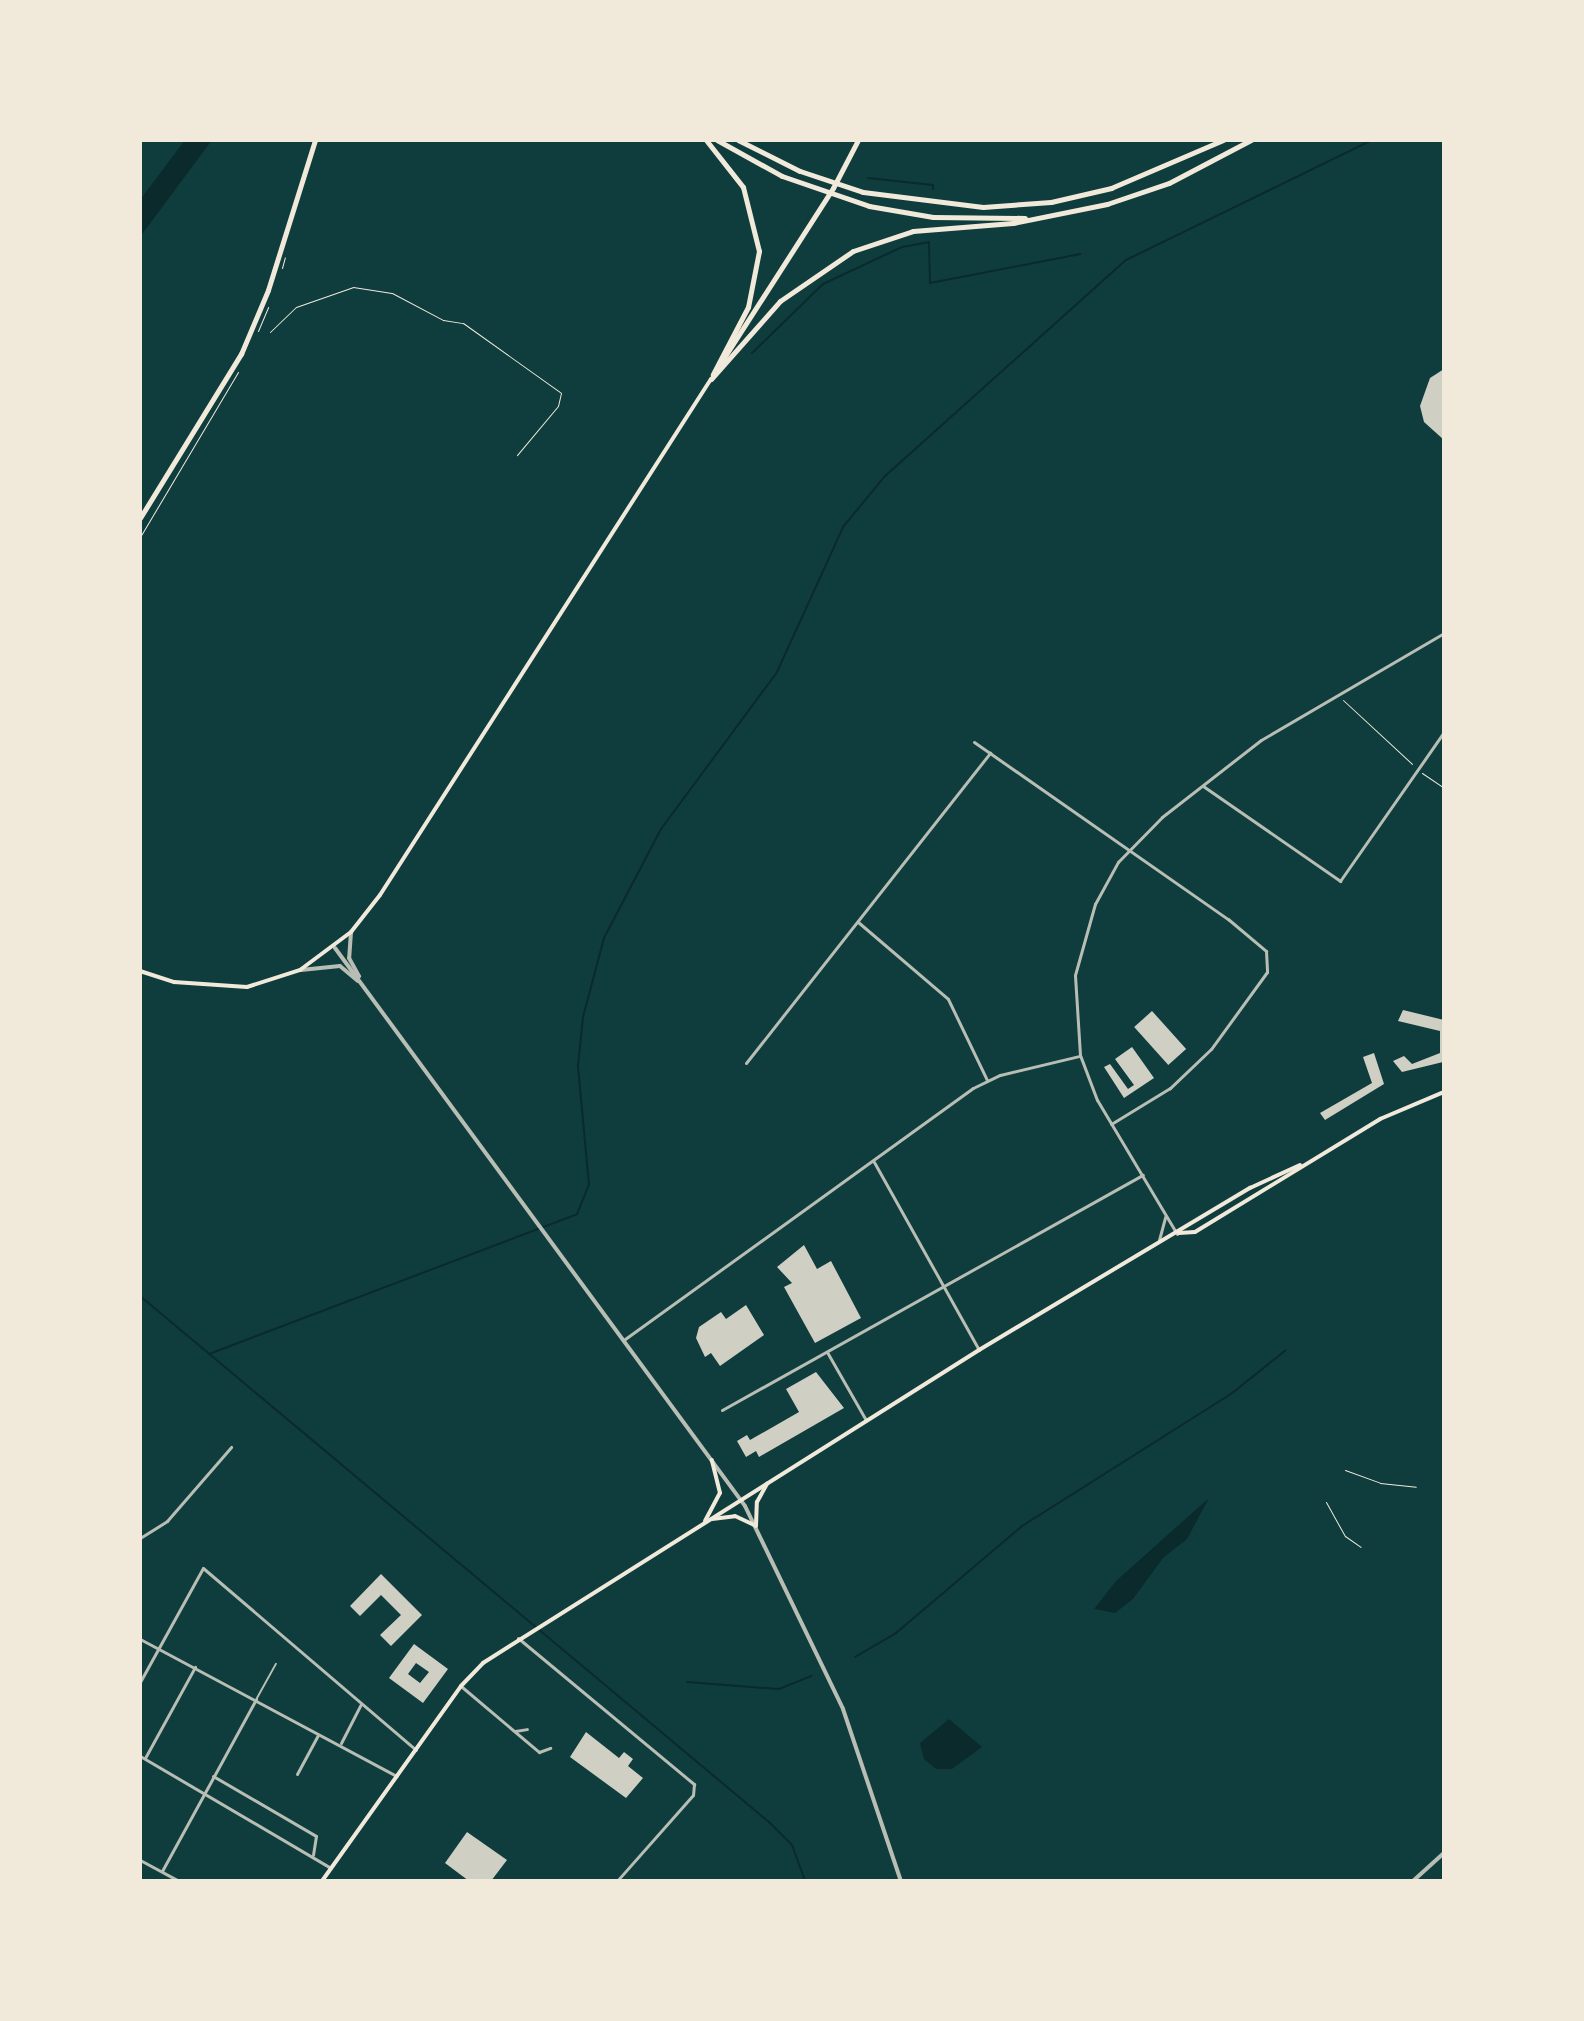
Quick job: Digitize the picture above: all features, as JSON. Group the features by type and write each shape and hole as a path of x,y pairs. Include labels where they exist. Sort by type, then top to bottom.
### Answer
{"main road":[{"path":"140,518 241,354 268,290 315,140"},
{"path":"706,140 743,187 759,251 748,307 711,379"},
{"path":"717,140 782,176 869,206 969,219 1042,217"},
{"path":"140,971 174,982 247,987 300,970 335,948 351,932 380,895 815,217 847,166 858,140"},
{"path":"743,142 800,171 863,192 983,207 1102,191 1154,174 1223,140"},
{"path":"711,379 780,301 853,251 913,231 1042,217 1144,192 1251,140"},
{"path":"1177,1234 1195,1232 1300,1165 1405,1105 1444,1092"},
{"path":"322,1881 461,1686 518,1638 979,1350 1250,1188 1300,1165"},
{"path":"705,1521 720,1493 712,1460"},
{"path":"705,1521 730,1515 756,1526 758,1499 774,1477"}],"street":[{"path":"1177,1234 1111,1124 1080,1055 1074,1001 1079,955 1095,904 1128,850 1261,740 1444,633"},
{"path":"1203,786 1340,881 1444,732"},
{"path":"974,742 1261,942 1268,961 1267,972 1240,1014 1200,1060 1170,1088 1111,1124"},
{"path":"746,1063 990,753"},
{"path":"858,922 948,999 987,1080"},
{"path":"351,932 349,958 363,985"},
{"path":"335,948 740,1499 756,1526 843,1709 901,1881"},
{"path":"300,970 340,966 363,985"},
{"path":"625,1339 987,1080 1080,1055"},
{"path":"874,1162 979,1350"},
{"path":"722,1410 1143,1175"},
{"path":"1157,1244 1165,1213"},
{"path":"827,1352 866,1420"},
{"path":"140,1538 167,1521 231,1447"},
{"path":"140,1682 203,1568 416,1750"},
{"path":"518,1638 695,1786 693,1795 617,1881"},
{"path":"140,1639 397,1776"},
{"path":"162,1871 276,1664"},
{"path":"195,1666 142,1757 205,1791 331,1868"},
{"path":"461,1686 539,1752 550,1748"},
{"path":"340,1745 361,1704"},
{"path":"515,1731 527,1729"},
{"path":"297,1774 319,1734"},
{"path":"213,1776 316,1836 313,1855"},
{"path":"1413,1881 1444,1853"},
{"path":"140,1860 179,1881"}],"path":[{"path":"270,332 296,307 353,287 392,293 443,320 463,323 561,393 558,406 517,455"},
{"path":"1338,695 1418,770 1444,788"},
{"path":"1345,1470 1380,1483 1416,1487"},
{"path":"1326,1502 1345,1536 1361,1547"}],"water":[{"path":"185,140 212,140 140,237 140,200"},
{"path":"1209,1498 1187,1539 1163,1558 1133,1599 1115,1613 1094,1609 1116,1581"},
{"path":"949,1719 982,1747 952,1769 936,1769 924,1759 920,1743"}],"building":[{"path":"1444,369 1444,440 1424,422 1420,406 1430,378"},
{"path":"1403,1010 1444,1020 1443,1062 1402,1072 1393,1061 1404,1056 1412,1064 1440,1053 1440,1031 1398,1021"},
{"path":"1152,1011 1186,1049 1168,1065 1134,1027"},
{"path":"1132,1047 1154,1078 1124,1098 1104,1067 1110,1064 1128,1089 1134,1085 1115,1059"},
{"path":"1374,1053 1384,1084 1325,1120 1320,1113 1372,1083 1363,1057"},
{"path":"804,1245 817,1269 831,1261 861,1318 815,1343 784,1287 792,1283 777,1267"},
{"path":"746,1305 764,1335 720,1366 711,1353 705,1357 696,1338 699,1327 721,1312 726,1319"},
{"path":"816,1372 844,1408 759,1457 756,1451 746,1457 737,1441 747,1435 750,1440 799,1412 786,1389"},
{"path":"381,1574 422,1615 391,1646 380,1635 401,1615 381,1595 360,1616 350,1606"},
{"path":"414,1644 448,1669 423,1703 389,1678","holes":["416,1663 429,1672 420,1683 408,1674"]},
{"path":"586,1732 619,1758 624,1752 633,1759 628,1766 643,1778 626,1798 570,1757"},
{"path":"467,1832 507,1860 491,1881 469,1881 445,1863"}],"waterway":[{"path":"209,1354 577,1214 589,1185 578,1066 583,1017 604,938 661,829 777,672 843,527 884,477 1126,260 1372,140"},
{"path":"868,178 933,185 933,189"},
{"path":"752,353 823,284 902,247 929,242 930,283 1080,254"},
{"path":"140,1296 770,1823 792,1845 805,1881"},
{"path":"855,1657 896,1633 1022,1526 1231,1394 1286,1350"},
{"path":"687,1682 779,1689 812,1676"}]}
